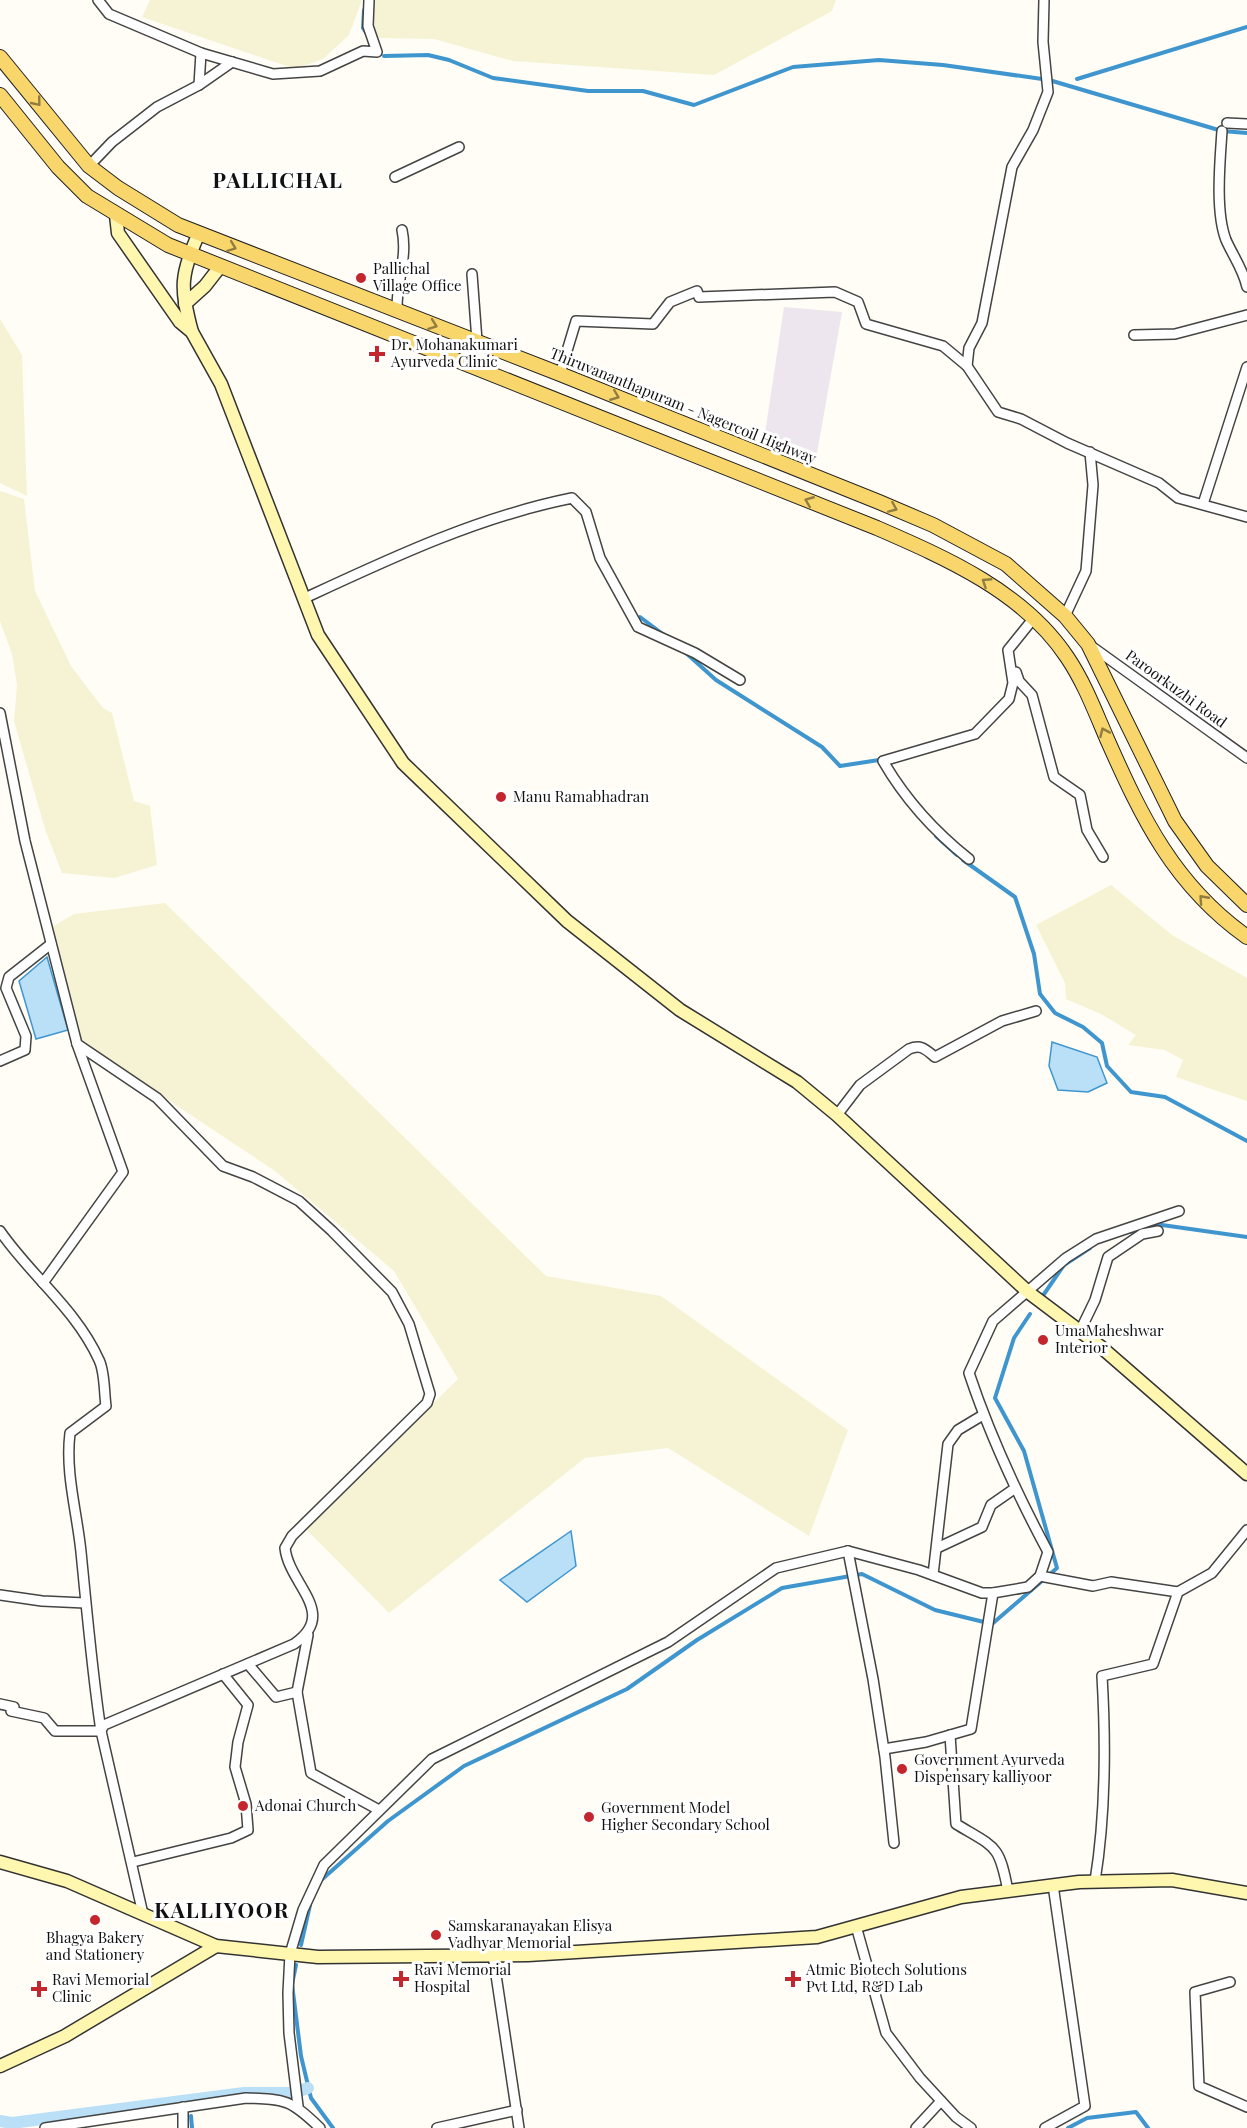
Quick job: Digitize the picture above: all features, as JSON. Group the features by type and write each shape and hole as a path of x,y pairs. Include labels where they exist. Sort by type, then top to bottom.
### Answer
{"main road":[{"name":"Thiruvananthapuram - Nagercoil Highway","path":"0,57 89,166 118,188 168,219 933,525 1006,564 1065,616 1088,644 1174,821 1207,866 1247,905"},
{"path":"0,95 58,167 87,196 116,215 189,255 511,381 922,547 1006,595 1033,619 1067,657 1084,686 1152,834 1210,907 1247,937"},
{"path":"116,215 118,233 180,322 192,332"},
{"path":"199,233 182,276 184,304 192,332 221,384 318,635 403,763 567,921 680,1010 797,1082 837,1115 1028,1292 1080,1331 1247,1474"},
{"path":"184,304 205,286 219,268"},
{"path":"0,1862 67,1881 216,1946 318,1957 494,1955 817,1937 961,1897 1095,1881 1172,1880 1247,1893"},
{"path":"0,2066 65,2036 216,1946"}],"street":[{"path":"98,0 109,14 201,53 273,74 320,71 363,51 377,52 368,26 369,0"},
{"path":"967,366 969,348 982,323 1012,167 1033,130 1048,87 1043,42 1044,0"},
{"path":"199,85 201,53"},
{"path":"89,166 112,142 157,107 199,85 232,62"},
{"path":"1247,124 1224,127 1219,183 1226,238 1244,272 1247,287"},
{"path":"395,177 459,147"},
{"path":"397,311 397,288 405,255 402,230"},
{"path":"472,274 477,342"},
{"path":"560,374 576,321 653,324 670,302 697,291 699,297 836,292 858,302 866,324 943,346 967,366 998,412 1021,419 1159,483 1178,498 1247,517"},
{"path":"1134,335 1174,334 1247,316"},
{"path":"1203,504 1247,367"},
{"path":"1065,616 1086,571 1093,485 1090,452"},
{"path":"305,598 424,544 544,504 572,498 586,512 600,558 638,627 695,653 741,680"},
{"path":"969,859 953,846 899,788 884,761 975,734 1009,699 1013,683 1008,650 1033,619"},
{"name":"Paroorkuzhi Road","path":"1088,644 1247,758"},
{"path":"1008,650 1019,681 1032,695 1053,777 1080,795 1086,830 1103,857"},
{"path":"0,713 25,841 51,944 78,1044 123,1172 43,1283"},
{"path":"0,1061 25,1050 26,1044 26,1036 6,988 9,977 51,944"},
{"path":"837,1115 860,1085 909,1049 917,1046 923,1047 935,1057 1002,1021 1035,1011"},
{"path":"78,1044 156,1098 223,1166 253,1177 299,1201 392,1292 409,1324 430,1394 428,1403 292,1536 285,1548 313,1610 313,1625 308,1635 297,1692 311,1773 379,1810"},
{"path":"298,2106 289,2033 290,1954 303,1910 324,1865 432,1759 668,1642 776,1568 848,1551 933,1575 982,1593 1028,1587 1040,1576 1048,1552 1014,1489 983,1415 969,1373 993,1321 1066,1258 1096,1239 1179,1211"},
{"path":"0,1231 18,1257 69,1310 100,1362 105,1406 70,1432 67,1455 89,1655 101,1731 133,1862 143,1914"},
{"path":"1080,1331 1095,1300 1108,1257 1142,1234 1158,1232"},
{"path":"933,1575 948,1444 958,1430 983,1415"},
{"path":"937,1548 982,1527 991,1505 1014,1489"},
{"path":"1040,1576 1093,1586 1111,1582 1178,1592 1212,1574 1247,1530"},
{"path":"848,1551 884,1749 894,1843"},
{"path":"1095,1881 1102,1839 1106,1732 1102,1676 1153,1664 1178,1592"},
{"path":"884,1749 971,1729 993,1593"},
{"path":"0,1594 42,1601 85,1603"},
{"path":"101,1731 104,1725 294,1644 308,1635"},
{"path":"248,1664 276,1697 297,1692"},
{"path":"133,1862 231,1838 248,1830 246,1804 235,1767 238,1742 248,1705 223,1674"},
{"path":"0,1704 14,1707 11,1711 44,1718 55,1731 101,1731"},
{"path":"950,1735 956,1824 996,1849 1003,1863 1008,1891"},
{"path":"1045,2128 1085,2106 1053,1885"},
{"path":"855,1926 886,2033 941,2101 971,2128"},
{"path":"494,1955 519,2128"},
{"path":"1230,1982 1195,1992 1199,2086 1247,2107"},
{"path":"45,2128 246,2098 275,2099 298,2106 320,2128"},
{"path":"916,2128 941,2101"},
{"path":"183,2107 183,2128"},
{"path":"437,2128 517,2110"}],"shaded area":[{"path":"150,0 362,0 349,35 323,59 295,69 142,17"},
{"path":"372,0 836,0 832,11 714,75 513,61 434,39 379,38 371,27"},
{"path":"784,307 842,312 817,453 765,433"},
{"path":"0,319 22,355 27,496 0,483"},
{"path":"0,491 24,499 35,591 71,666 103,708 112,713 134,801 150,806 157,865 114,878 62,873 45,829 14,721 17,685 12,654 0,621"},
{"path":"1111,885 1172,935 1247,978 1247,1101 1176,1077 1183,1060 1165,1050 1128,1045 1136,1035 1101,1014 1066,999 1065,983 1036,925"},
{"path":"165,903 546,1276 661,1296 848,1430 809,1536 668,1448 585,1458 389,1613 306,1529 458,1379 394,1271 275,1171 81,1042 52,927 74,914"}],"water":[{"path":"47,957 68,1030 36,1039 19,981"},
{"path":"1052,1042 1097,1057 1107,1083 1088,1092 1058,1090 1049,1066"},
{"path":"571,1531 576,1566 527,1602 500,1580"}],"waterway":[{"path":"364,10 363,28 367,34"},
{"path":"1077,79 1247,27"},
{"path":"384,56 428,55 449,60 493,78 588,91 643,91 694,105 793,67 879,60 943,65 1049,80 1222,131 1247,133"},
{"path":"640,617 664,635"},
{"path":"686,653 716,680 822,747 840,766 879,760 881,763"},
{"path":"936,836 957,855"},
{"path":"963,860 1015,897 1034,954 1040,994 1055,1013 1083,1027 1102,1043 1107,1066 1131,1092 1165,1097 1247,1141"},
{"path":"1129,1232 1162,1225 1247,1237"},
{"path":"1042,1297 1064,1265 1090,1248"},
{"path":"319,1882 388,1821 464,1766 627,1689 697,1640 782,1588 862,1574 935,1610 992,1624 1057,1568 1024,1451 995,1398 1014,1338 1030,1314"},
{"path":"301,1945 310,1905"},
{"path":"296,1965 292,1984 301,2056 311,2098 333,2128"},
{"path":"302,2090 308,2088"},
{"path":"0,2121 12,2123 244,2093 291,2093"},
{"path":"1068,2128 1087,2118 1136,2112 1148,2128"},
{"path":"191,2116 192,2128"}],"place":[{"name":"Pallichal Village Office","path":"361,278"},
{"name":"Dr. Mohanakumari Ayurveda Clinic","path":"377,354"},
{"name":"Manu Ramabhadran","path":"501,797"},
{"name":"UmaMaheshwar Interior","path":"1043,1340"},
{"name":"Government Ayurveda Dispensary kalliyoor","path":"902,1769"},
{"name":"Adonai Church","path":"243,1806"},
{"name":"Government Model Higher Secondary School","path":"589,1817"},
{"name":"Bhagya Bakery and Stationery","path":"95,1920"},
{"name":"Samskaranayakan Elisya Vadhyar Memorial","path":"436,1935"},
{"name":"Ravi Memorial Hospital","path":"401,1979"},
{"name":"Atmic Biotech Solutions Pvt Ltd, R&D Lab","path":"793,1979"},
{"name":"Ravi Memorial Clinic","path":"39,1989"}],"district":[{"name":"PALLICHAL","path":"278,181"},
{"name":"KALLIYOOR","path":"222,1911"}]}
